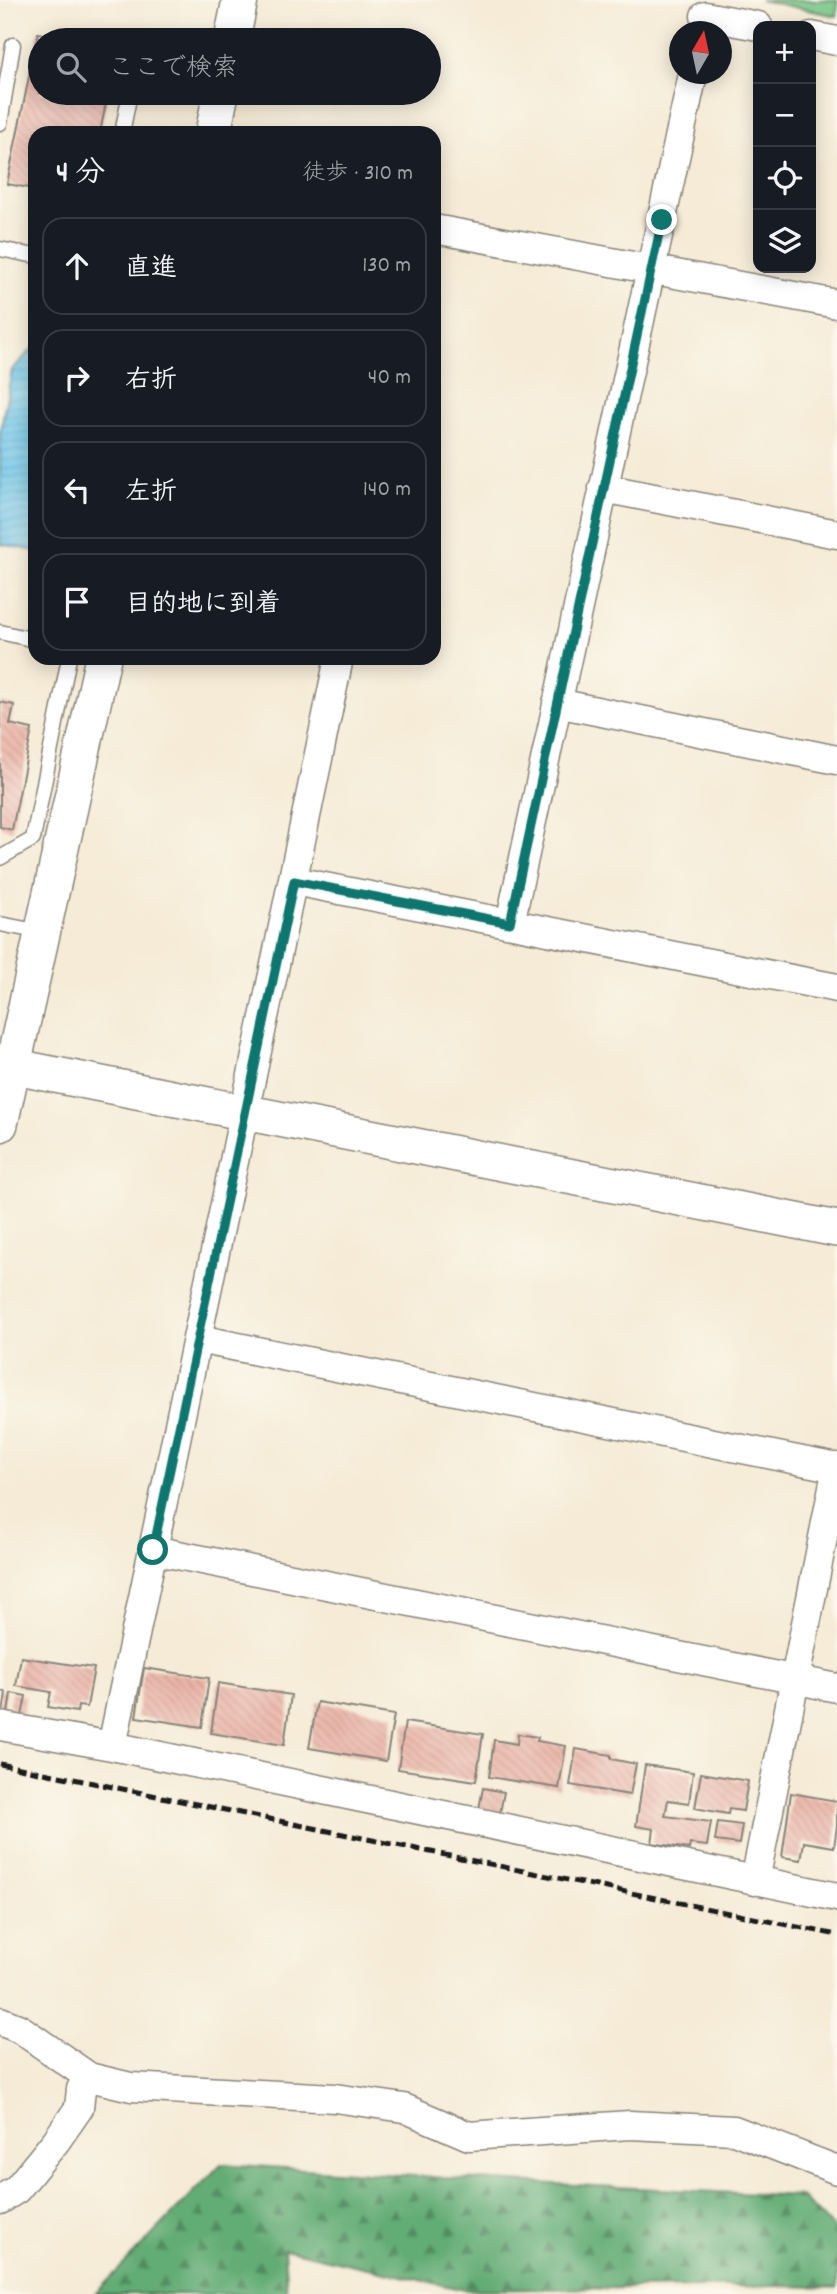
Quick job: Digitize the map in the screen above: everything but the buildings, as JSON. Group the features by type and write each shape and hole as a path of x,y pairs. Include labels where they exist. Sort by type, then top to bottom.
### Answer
{"street":[{"path":"234,28 240,0"},
{"path":"705,16 753,25"},
{"path":"816,37 837,41"},
{"path":"510,923 691,84"},
{"path":"214,126 219,105"},
{"path":"441,230 837,304"},
{"path":"603,488 837,534"},
{"path":"0,1124 7,1066 43,933 101,665"},
{"path":"112,1746 338,665"},
{"path":"557,703 837,760"},
{"path":"294,881 837,988"},
{"path":"7,1066 837,1229"},
{"path":"198,1339 837,1468 755,1881"},
{"path":"153,1550 837,1688"},
{"path":"0,1726 112,1746 837,1897"},
{"path":"0,2021 20,2029 89,2077 131,2087 335,2098 404,2108 469,2136 630,2125 734,2130 837,2170"},
{"path":"0,2200 16,2189 56,2141 79,2108 81,2089 89,2077"}],"lane":[{"path":"0,123 13,45"},
{"path":"123,126 128,105"},
{"path":"0,249 28,255"},
{"path":"0,632 28,638"},
{"path":"0,858 33,839 68,665"},
{"path":"0,925 43,933"}],"green space":[{"path":"760,0 837,0 837,16"},
{"path":"221,2164 800,2196 837,2231 837,2288 787,2286 464,2290 284,2249 287,2294 95,2294"}],"water":[{"path":"28,353 28,550 0,544 0,433 12,370"}],"railway":[{"path":"0,1764 837,1935"}],"route":[{"path":"153,1550 294,881 510,923 662,220"}]}
